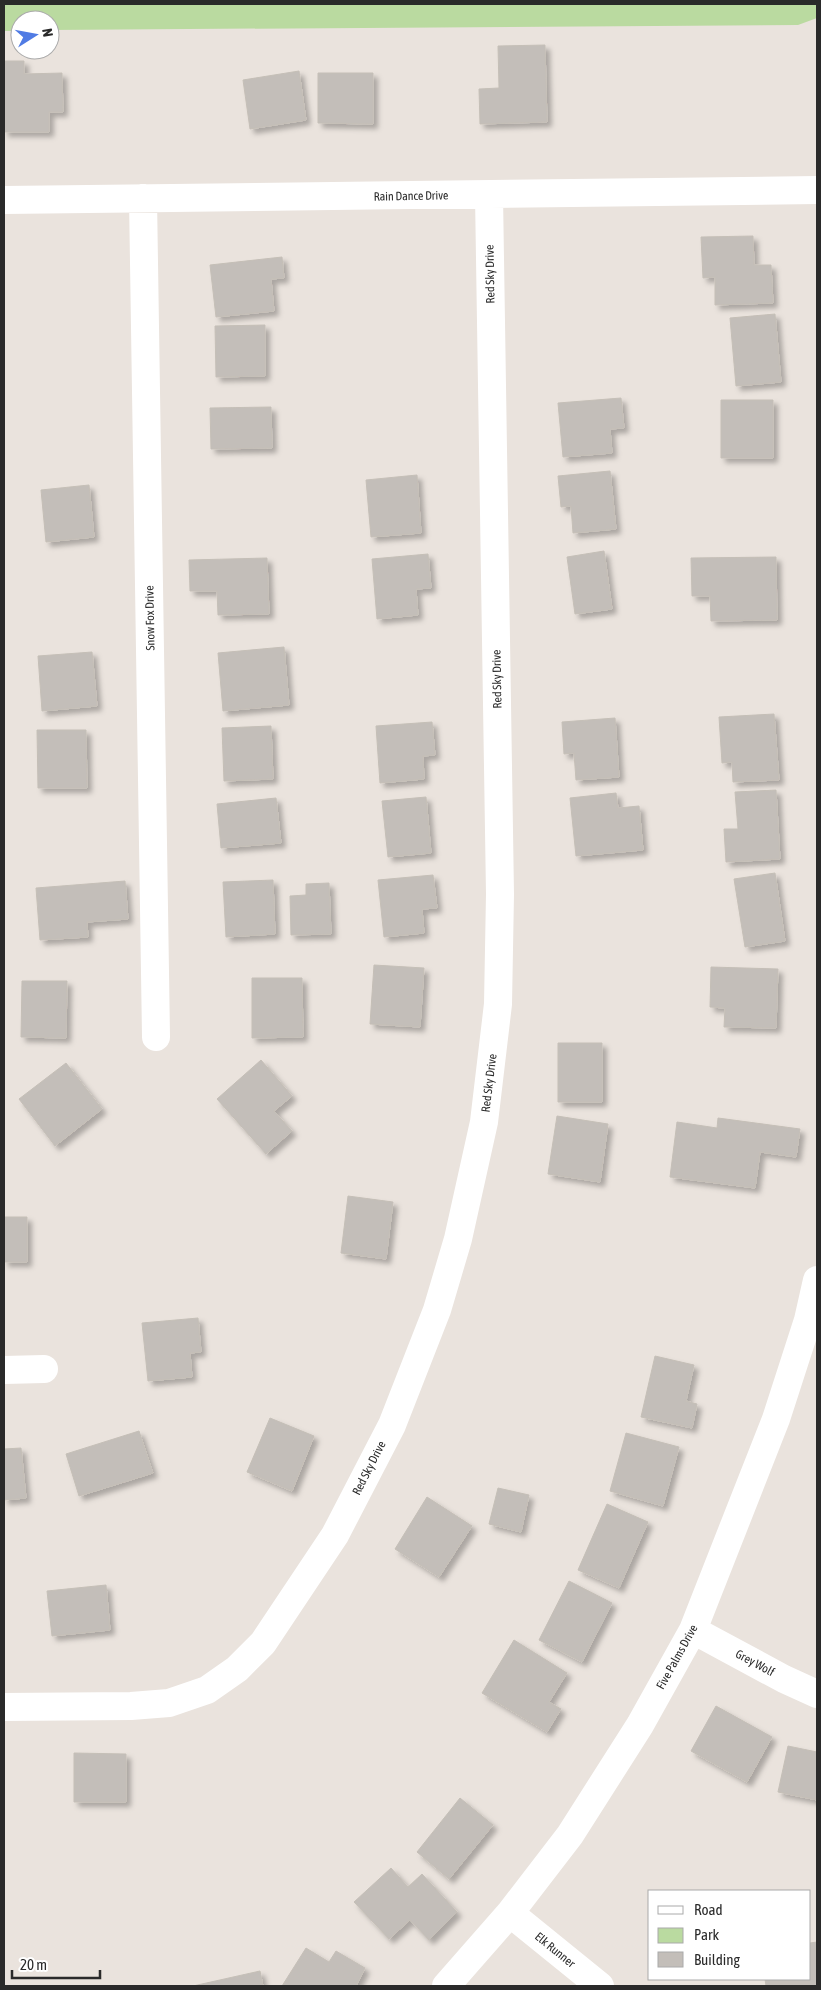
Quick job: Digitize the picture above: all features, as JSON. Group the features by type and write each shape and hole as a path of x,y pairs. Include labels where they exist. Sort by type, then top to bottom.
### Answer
{"street":[{"name":"Rain Dance Drive","path":"4,200 817,190"},
{"name":"Red Sky Drive","path":"4,1707 169,1704 207,1690 237,1669 263,1643 335,1535 392,1425 437,1310 458,1239 484,1122 498,1004 500,894 489,195"},
{"name":"Snow Fox Drive","path":"143,198 156,1038"},
{"name":"Five Palms Drive","path":"446,1986 510,1913 570,1835 640,1725 693,1630 773,1427 807,1355 817,1280"},
{"path":"4,1370 44,1369"},
{"name":"Grey Wolf","path":"693,1630 784,1679 817,1694"},
{"name":"Elk Runner","path":"510,1913 600,1986"}],"green space":[{"path":"4,4 817,4 817,18 798,25 60,30 60,10 10,10 10,31 4,31"}],"building":[{"path":"545,45 547,122 480,124 479,89 499,88 498,46"},
{"path":"4,61 24,61 24,74 62,73 63,112 49,112 49,132 4,132"},
{"path":"299,71 306,120 250,129 243,80"},
{"path":"318,73 373,73 373,124 318,123"},
{"path":"753,236 754,265 771,265 773,303 715,305 715,277 703,278 701,237"},
{"path":"282,257 284,278 271,279 274,311 216,317 210,265"},
{"path":"775,314 781,382 736,386 730,318"},
{"path":"265,325 265,376 216,377 215,326"},
{"path":"621,398 624,428 610,429 612,453 563,457 558,403"},
{"path":"721,400 773,400 773,458 721,458"},
{"path":"271,407 272,448 211,449 210,408"},
{"path":"610,471 616,529 573,533 571,506 561,507 558,476"},
{"path":"417,475 421,533 371,537 366,480"},
{"path":"89,485 94,537 46,542 41,490"},
{"path":"604,551 612,609 575,614 567,557"},
{"path":"428,554 431,588 416,589 418,615 377,619 372,559"},
{"path":"776,557 777,620 711,621 710,596 692,596 691,558"},
{"path":"267,558 269,614 218,615 217,591 190,591 189,560"},
{"path":"284,647 289,705 223,711 218,653"},
{"path":"92,652 97,706 42,711 38,656"},
{"path":"774,714 779,780 733,782 732,762 722,763 719,717"},
{"path":"615,718 619,777 576,780 574,753 564,754 562,722"},
{"path":"432,722 435,755 423,756 424,779 380,783 376,726"},
{"path":"271,726 273,779 224,781 222,728"},
{"path":"37,730 86,730 87,788 38,788"},
{"path":"776,790 780,859 726,862 724,829 738,829 735,792"},
{"path":"616,793 618,808 639,806 643,850 576,856 570,798"},
{"path":"426,797 431,853 388,857 382,801"},
{"path":"276,798 281,843 221,848 217,804"},
{"path":"775,873 785,941 745,947 734,879"},
{"path":"433,875 437,908 422,909 424,933 384,937 378,880"},
{"path":"273,880 275,934 226,937 223,882"},
{"path":"125,881 128,919 87,922 88,937 40,940 36,888"},
{"path":"329,883 331,934 291,935 290,896 306,895 306,884"},
{"path":"374,965 424,968 420,1027 370,1024"},
{"path":"711,967 778,969 776,1028 724,1027 725,1008 710,1007"},
{"path":"252,978 302,978 303,1037 252,1038"},
{"path":"22,981 67,981 66,1038 21,1037"},
{"path":"558,1043 602,1043 602,1102 558,1102"},
{"path":"261,1060 292,1096 274,1111 292,1131 266,1154 217,1099"},
{"path":"66,1063 102,1109 55,1146 19,1099"},
{"path":"557,1116 608,1124 600,1182 548,1174"},
{"path":"718,1118 800,1129 796,1157 760,1152 755,1188 670,1177 677,1122 717,1128"},
{"path":"348,1196 393,1202 386,1259 341,1253"},
{"path":"4,1217 27,1217 27,1262 4,1262"},
{"path":"198,1318 201,1352 190,1353 192,1377 148,1381 142,1323"},
{"path":"655,1356 694,1365 686,1401 697,1404 692,1428 641,1417"},
{"path":"270,1418 314,1436 292,1491 247,1472"},
{"path":"139,1431 153,1473 79,1496 66,1454"},
{"path":"626,1433 679,1447 663,1506 610,1491"},
{"path":"21,1448 26,1498 4,1500 4,1449"},
{"path":"498,1488 529,1495 521,1532 489,1524"},
{"path":"427,1497 472,1526 439,1577 395,1549"},
{"path":"607,1504 648,1522 619,1588 578,1570"},
{"path":"569,1581 612,1603 582,1662 539,1640"},
{"path":"106,1585 110,1630 52,1636 47,1591"},
{"path":"514,1640 567,1673 549,1702 561,1709 547,1732 482,1693"},
{"path":"716,1706 772,1737 747,1782 691,1751"},
{"path":"788,1746 817,1752 817,1800 778,1792"},
{"path":"74,1753 126,1754 126,1802 74,1802"},
{"path":"460,1798 493,1825 449,1879 417,1852"},
{"path":"391,1868 408,1887 422,1874 457,1912 429,1940 410,1920 389,1939 354,1902"},
{"path":"817,1942 817,1986 766,1986 765,1980 811,1980 811,1943"},
{"path":"306,1948 329,1962 336,1951 365,1968 356,1986 282,1986"},
{"path":"260,1971 263,1986 193,1986"}]}
